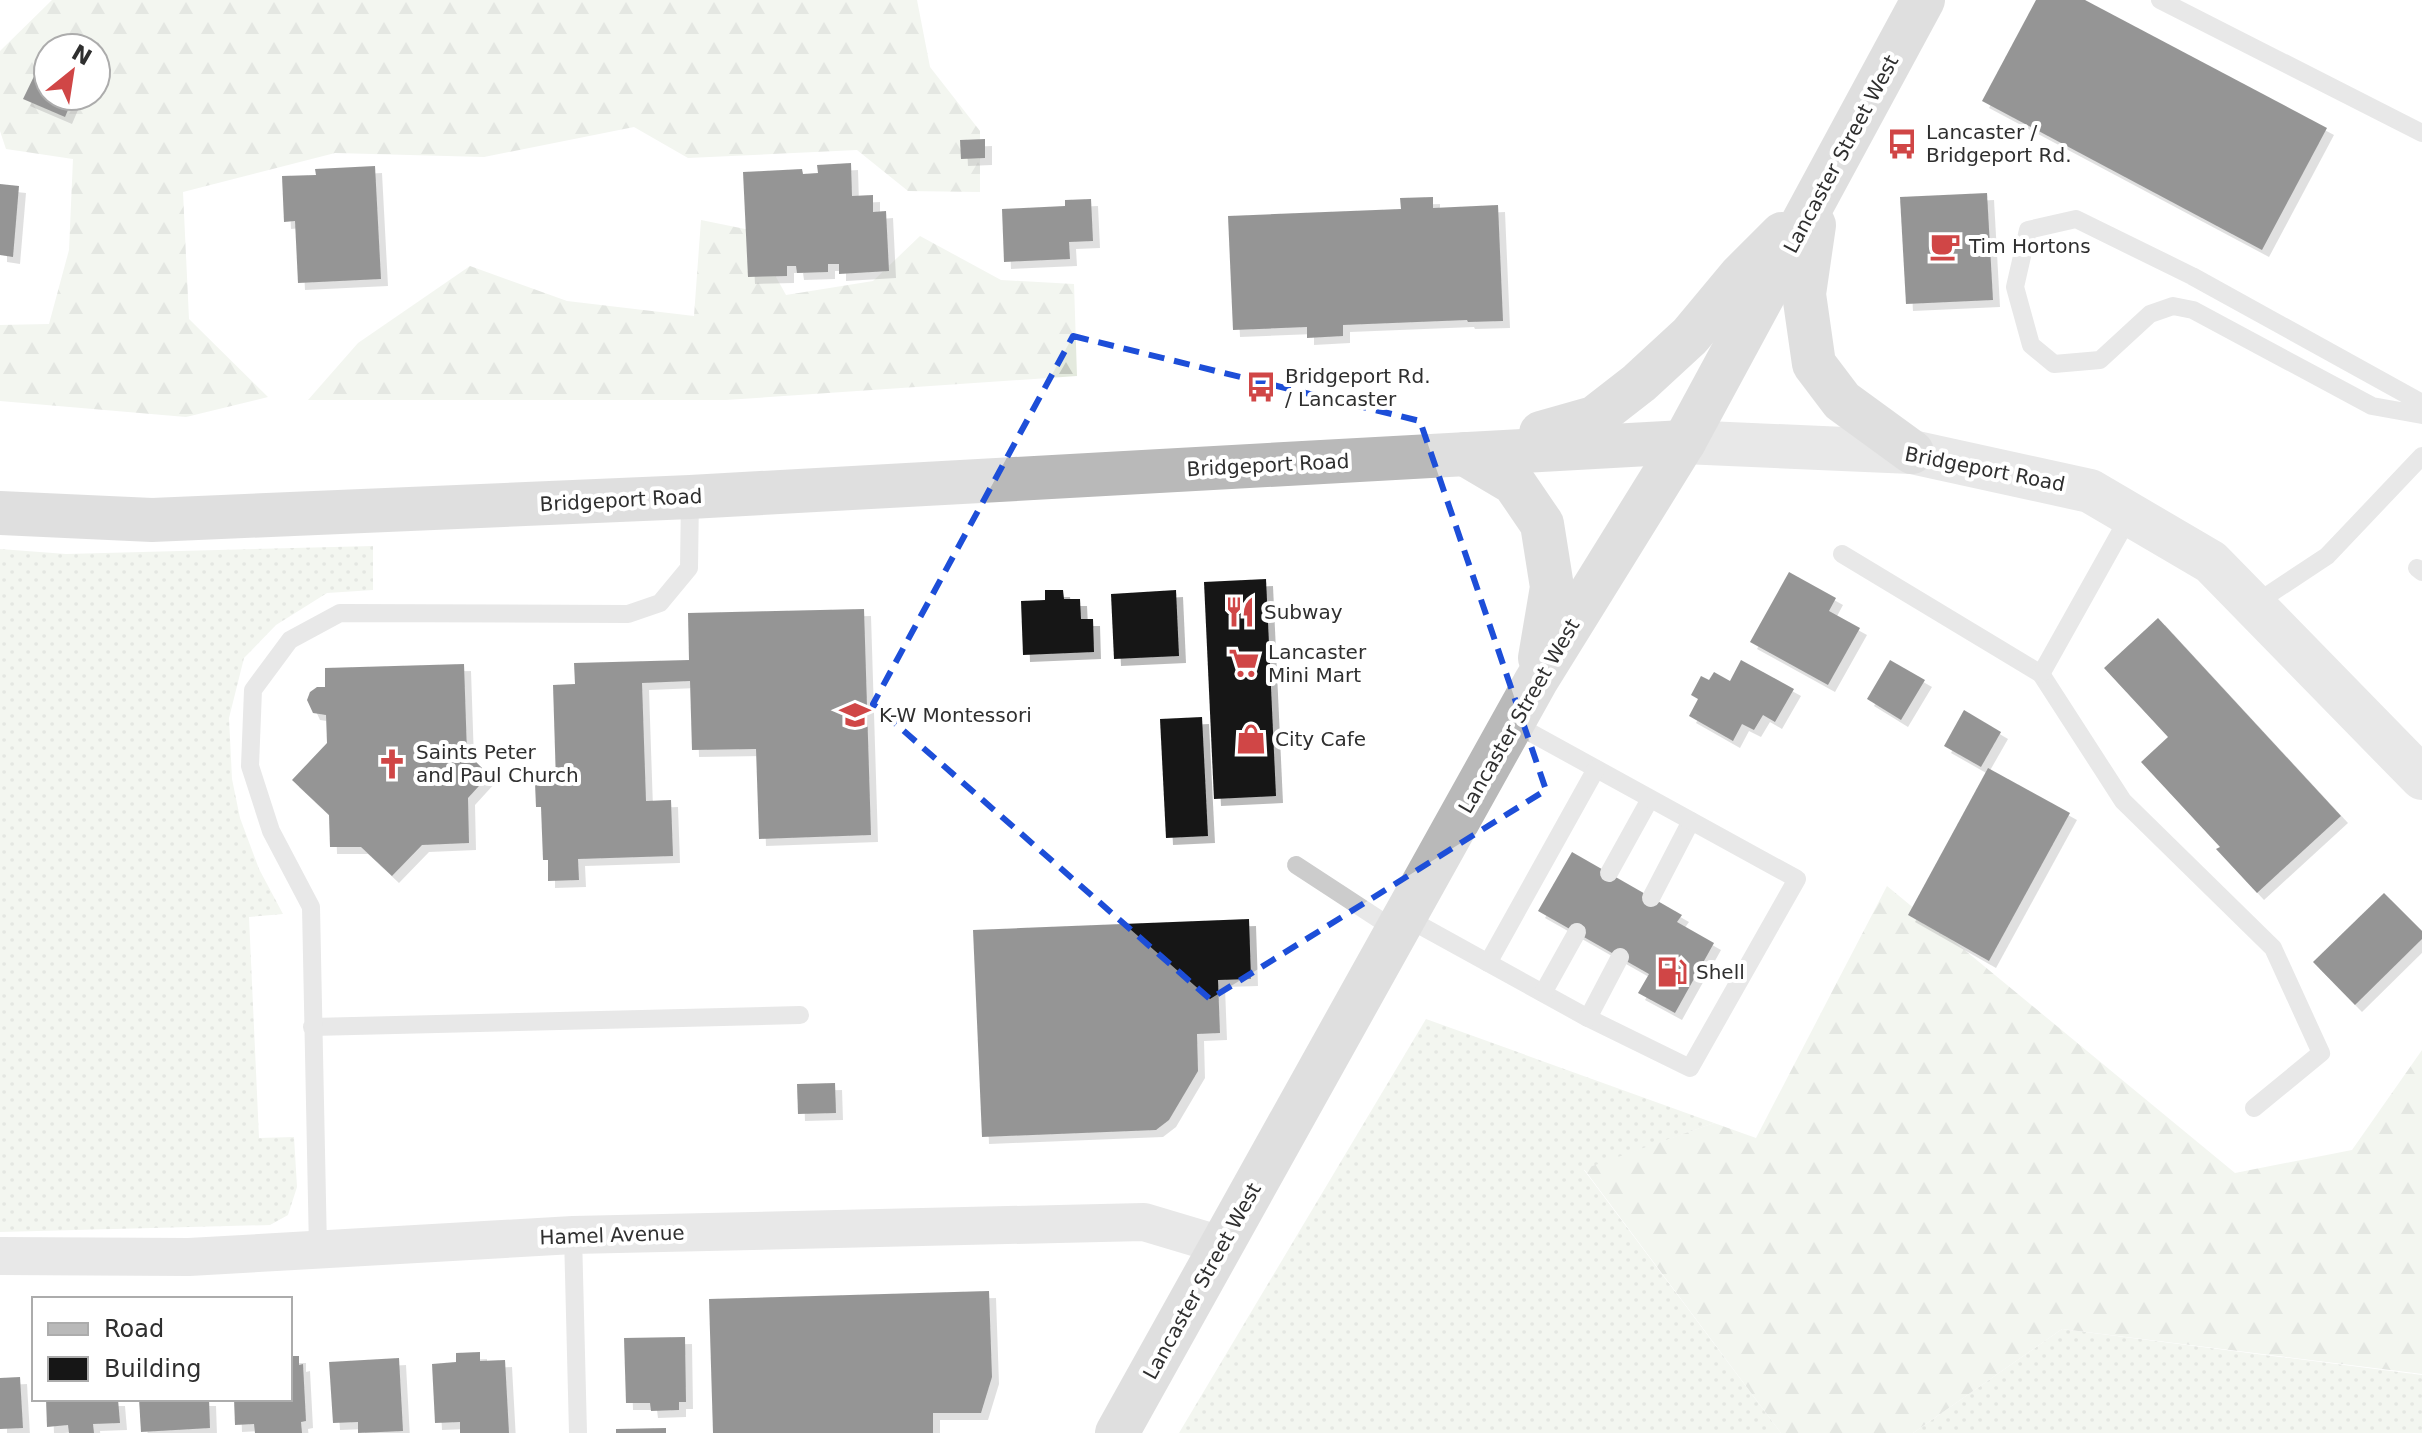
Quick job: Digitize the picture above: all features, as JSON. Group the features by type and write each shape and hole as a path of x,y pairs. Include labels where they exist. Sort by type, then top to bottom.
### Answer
{"main road":[{"name":"Lancaster Street West","path":"1117,1433 1536,681 1684,442 1923,0"},
{"path":"1819,197 1804,294 1814,364 1842,401 1912,452"},
{"path":"1465,454 1594,418 1639,383 1690,336 1740,276 1819,197"},
{"name":"Bridgeport Road","path":"0,513 152,520 690,497 1684,442"},
{"path":"1465,454 1514,483 1542,524 1552,587 1536,681"}],"street":[{"name":"Bridgeport Road","path":"1684,442 1912,452 2090,491 2211,562 2422,778"},
{"name":"Hamel Avenue","path":"0,1256 189,1257 573,1235 1144,1222 1221,1245"}],"lane":[{"path":"2160,0 2422,133"},
{"path":"2422,403 2192,276 2076,219 2028,230 2015,287 2031,345 2054,364 2100,360 2150,314 2173,306 2193,310 2372,406 2422,415"},
{"path":"2253,605 2327,556 2422,456"},
{"path":"318,1249 311,907 271,831 250,766 253,690 290,640 340,613 628,614 660,603 689,568 690,497"},
{"path":"2041,674 2130,515"},
{"path":"1842,554 2041,674 2123,801 2273,948 2321,1053 2254,1108"},
{"path":"1296,865 1401,924 1488,963 1588,1018 1690,1068 1797,879 1513,723"},
{"path":"1488,963 1596,769"},
{"path":"1609,873 1650,799"},
{"path":"1651,898 1691,821"},
{"path":"1543,993 1577,932"},
{"path":"1588,1018 1620,957"},
{"path":"312,1027 800,1015"},
{"path":"573,1235 578,1433"}],"highlighted area":[{"path":"1073,336 1420,421 1546,790 1210,999 873,704"}],"green space":[{"path":"52,0 917,0 930,67 980,131 980,192 908,191 857,150 688,158 634,127 484,157 335,153 183,192 189,319 268,397 186,417 0,401 0,325 49,324 69,250 73,159 6,149 0,131 0,51"},
{"path":"701,220 750,230 786,295 873,281 920,236 1001,280 1074,284 1077,376 726,400 308,400 358,343 470,266 567,301 694,316"},
{"path":"373,546 373,590 327,593 276,625 244,658 229,718 232,779 240,818 259,869 283,914 249,917 259,1138 294,1137 297,1187 288,1215 270,1225 0,1232 0,549 66,554"},
{"path":"1887,886 2235,1173 2352,1150 2422,1050 2422,1374 2062,1329 1913,1433 1781,1433 1584,1169 1714,1123 1756,1138"},
{"path":"1426,1019 1714,1123 1584,1170 1781,1433 1179,1433"},
{"path":"2062,1329 2422,1375 2422,1433 1913,1433"}],"building":[{"path":"2036,0 2085,0 2327,128 2262,250 1982,101"},
{"path":"32,80 32,103 23,99"},
{"path":"985,139 985,158 961,159 960,140"},
{"path":"851,163 852,196 873,195 873,212 886,211 889,271 839,274 839,264 828,264 828,272 797,273 796,266 787,266 787,276 748,277 743,172 802,169 803,174 818,173 817,165"},
{"path":"375,166 381,279 298,283 295,221 284,222 282,176 316,175 315,169"},
{"path":"0,184 19,186 13,257 0,255"},
{"path":"1987,193 1993,300 1906,304 1900,197"},
{"path":"1433,197 1433,208 1498,205 1503,321 1343,325 1343,336 1307,338 1307,327 1233,330 1228,216 1401,209 1400,198"},
{"path":"1091,199 1093,241 1069,242 1070,259 1004,262 1002,209 1065,206 1065,200"},
{"path":"1789,572 1836,598 1829,611 1860,628 1828,685 1750,642"},
{"path":"1266,579 1276,796 1214,799 1204,582"},
{"path":"1045,590 1063,590 1064,599 1080,599 1081,619 1093,619 1094,652 1023,655 1021,601 1045,600"},
{"path":"1176,590 1179,656 1114,659 1111,594"},
{"path":"864,609 871,835 759,839 756,749 692,750 690,681 642,683 646,801 671,800 673,856 578,859 579,880 548,881 548,860 543,860 541,807 536,807 535,783 556,782 553,685 575,684 574,663 689,660 688,613"},
{"path":"2158,618 2341,816 2257,893 2216,849 2220,847 2141,762 2168,737 2104,668"},
{"path":"1741,660 1794,689 1775,722 1763,715 1754,730 1742,724 1733,741 1689,716 1698,699 1691,695 1701,676 1709,680 1714,672 1730,681"},
{"path":"1890,660 1925,680 1901,720 1867,699"},
{"name":"Saints Peter and Paul Church","path":"464,664 467,753 489,775 468,798 469,843 422,845 392,876 361,847 330,847 329,815 292,780 327,743 326,715 313,713 307,700 310,692 317,687 325,687 325,668"},
{"path":"1964,710 2001,732 1981,767 1944,746"},
{"path":"1202,717 1208,836 1166,838 1160,719"},
{"path":"1988,768 2070,813 1989,961 1908,915"},
{"path":"1572,852 1682,915 1677,922 1714,943 1675,1013 1638,993 1649,974 1538,911"},
{"path":"2384,893 2422,931 2422,939 2355,1005 2313,962"},
{"path":"1249,919 1251,979 1218,980 1220,1033 1197,1034 1198,1071 1169,1120 1156,1130 982,1137 973,930"},
{"path":"835,1083 836,1113 798,1114 797,1084"},
{"path":"989,1291 992,1377 981,1413 933,1413 933,1433 713,1433 709,1299"},
{"path":"685,1337 686,1402 679,1402 679,1410 651,1411 650,1403 626,1403 624,1338"},
{"path":"480,1352 480,1361 505,1360 509,1433 460,1433 460,1422 435,1423 432,1364 456,1362 456,1353"},
{"path":"292,1356 299,1356 299,1365 303,1364 306,1421 301,1422 302,1433 255,1433 254,1424 235,1425 234,1401 292,1401"},
{"path":"399,1358 403,1431 358,1433 358,1422 333,1423 329,1362"},
{"path":"20,1377 23,1428 0,1429 0,1378"},
{"path":"46,1401 118,1401 120,1423 93,1424 94,1433 69,1433 68,1425 47,1427"},
{"path":"139,1401 209,1401 210,1428 141,1432"},
{"path":"666,1428 666,1433 616,1433 616,1429"}],"place":[{"name":"Lancaster / Bridgeport Rd.","path":"1902,144"},
{"name":"Tim Hortons","path":"1945,246"},
{"name":"Bridgeport Rd. / Lancaster","path":"1261,387"},
{"name":"Subway","path":"1240,612"},
{"name":"Lancaster Mini Mart","path":"1244,663"},
{"name":"K-W Montessori","path":"855,715"},
{"name":"City Cafe","path":"1251,739"},
{"name":"Saints Peter and Paul Church","path":"392,764"},
{"name":"Shell","path":"1672,972"}]}
